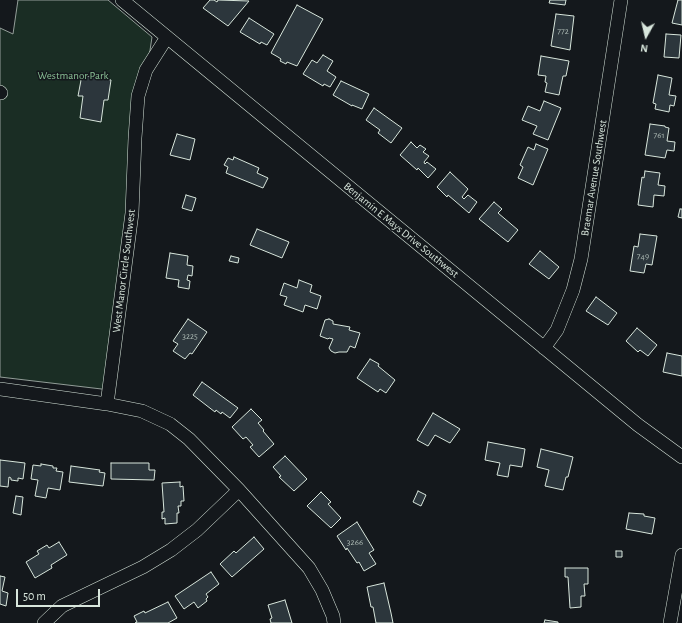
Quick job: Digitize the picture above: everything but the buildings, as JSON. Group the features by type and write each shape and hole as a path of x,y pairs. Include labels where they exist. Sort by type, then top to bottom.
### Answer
{"street":[{"name":"Benjamin E Mays Drive Southwest","path":"122,0 638,425 682,457"},
{"name":"Braemar Avenue Southwest","path":"544,348 557,330 573,290 581,259 621,0"},
{"name":"West Manor Circle Southwest","path":"107,404 132,213 138,96 146,70 167,37"},
{"path":"0,389 107,404 142,411 170,424 189,439 239,490 309,568 322,590 333,616 334,623"},
{"path":"44,623 62,606 143,567 171,550 197,530 239,490"},
{"path":"670,623 682,555"}],"green space":[{"name":"Westmanor Park","path":"18,0 108,0 152,37 140,117 110,390 0,377 0,28 13,34"}]}
